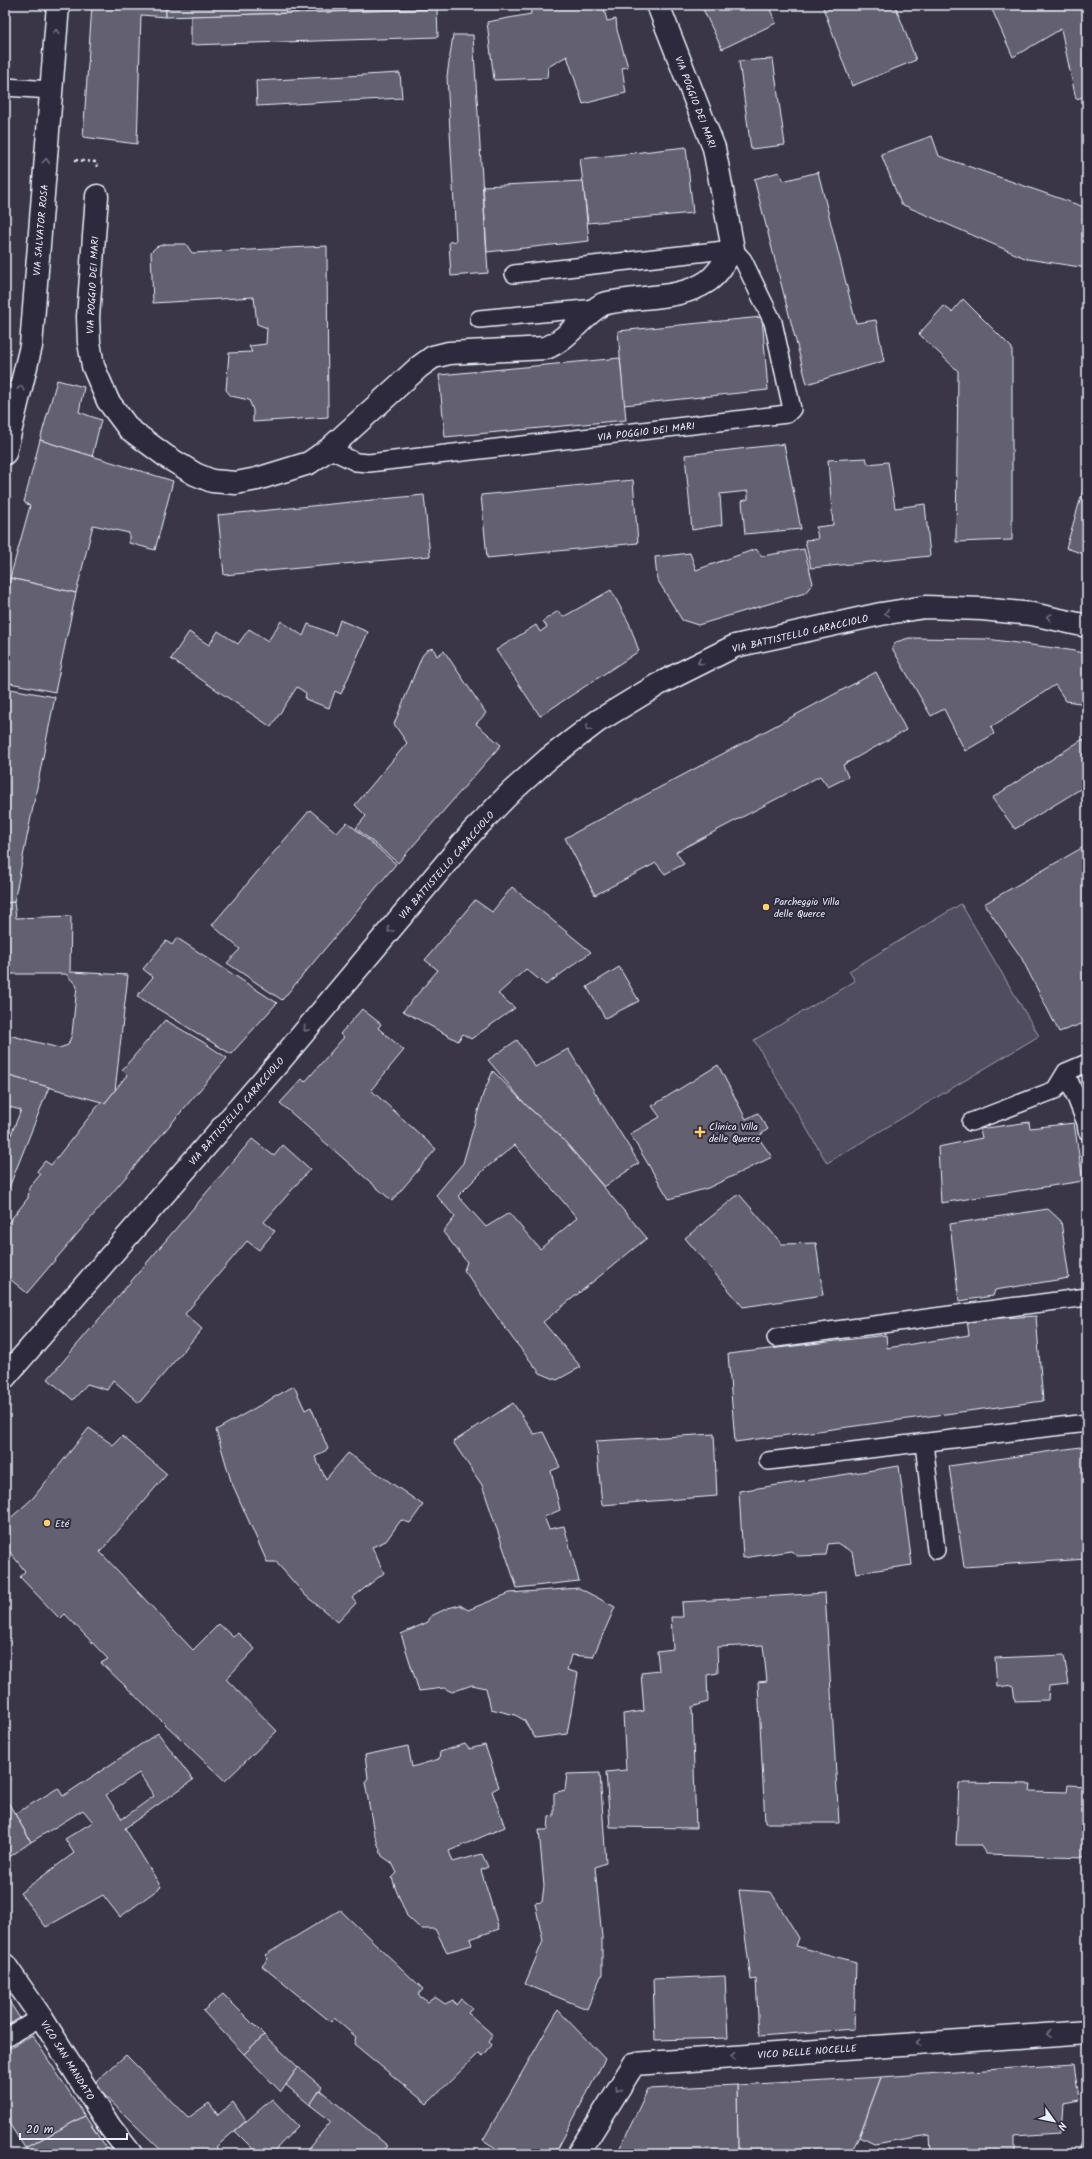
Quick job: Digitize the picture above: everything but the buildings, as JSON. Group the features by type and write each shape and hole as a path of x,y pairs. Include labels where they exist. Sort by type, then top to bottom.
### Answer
{"street":[{"name":"VIA SALVATOR ROSA","path":"5,453 31,346 58,5"},
{"name":"VIA POGGIO DEI MARI","path":"97,196 88,317 89,342 93,366 108,401 129,429 167,457 195,474 212,481 226,483 257,479 299,467 328,450 419,367 433,357 449,353 546,348 560,340 596,308 611,302 687,291 709,280 733,249 714,148 658,5"},
{"name":"VIA BATTISTELLO CARACCIOLO","path":"5,1376 280,1061 472,832 511,792 548,758 598,721 658,684 736,646 880,614 925,607 982,609 1032,614 1087,626"},
{"name":"VICO SAN MANDATO","path":"5,1965 41,2017 110,2127 132,2154"},
{"name":"VICO DELLE NOCELLE","path":"578,2154 634,2064 1087,2032"}],"lane":[{"path":"5,87 51,90"},
{"path":"514,274 733,249"},
{"name":"VIA POGGIO DEI MARI","path":"328,450 356,462 369,463 787,414 792,409 792,406 773,322 743,260 733,249"},
{"name":"VIA POGGIO DEI MARI","path":"479,319 596,308"},
{"path":"971,1122 1055,1090 1066,1072 1087,1063"},
{"path":"1066,1072 1086,1124 1087,1131"},
{"path":"776,1338 1087,1297"},
{"path":"768,1461 1087,1423"},
{"path":"924,1443 936,1550"},
{"path":"5,2038 41,2017"}],"path":[{"path":"5,194 9,195 5,239"}],"shaded area":[{"path":"961,904 1039,1036 827,1163 754,1040 855,981 849,971"}],"place":[{"name":"Parcheggio Villa delle Querce","path":"766,907"},
{"name":"Clinica Villa delle Querce","path":"700,1132"},
{"name":"Eté","path":"47,1523"}]}
